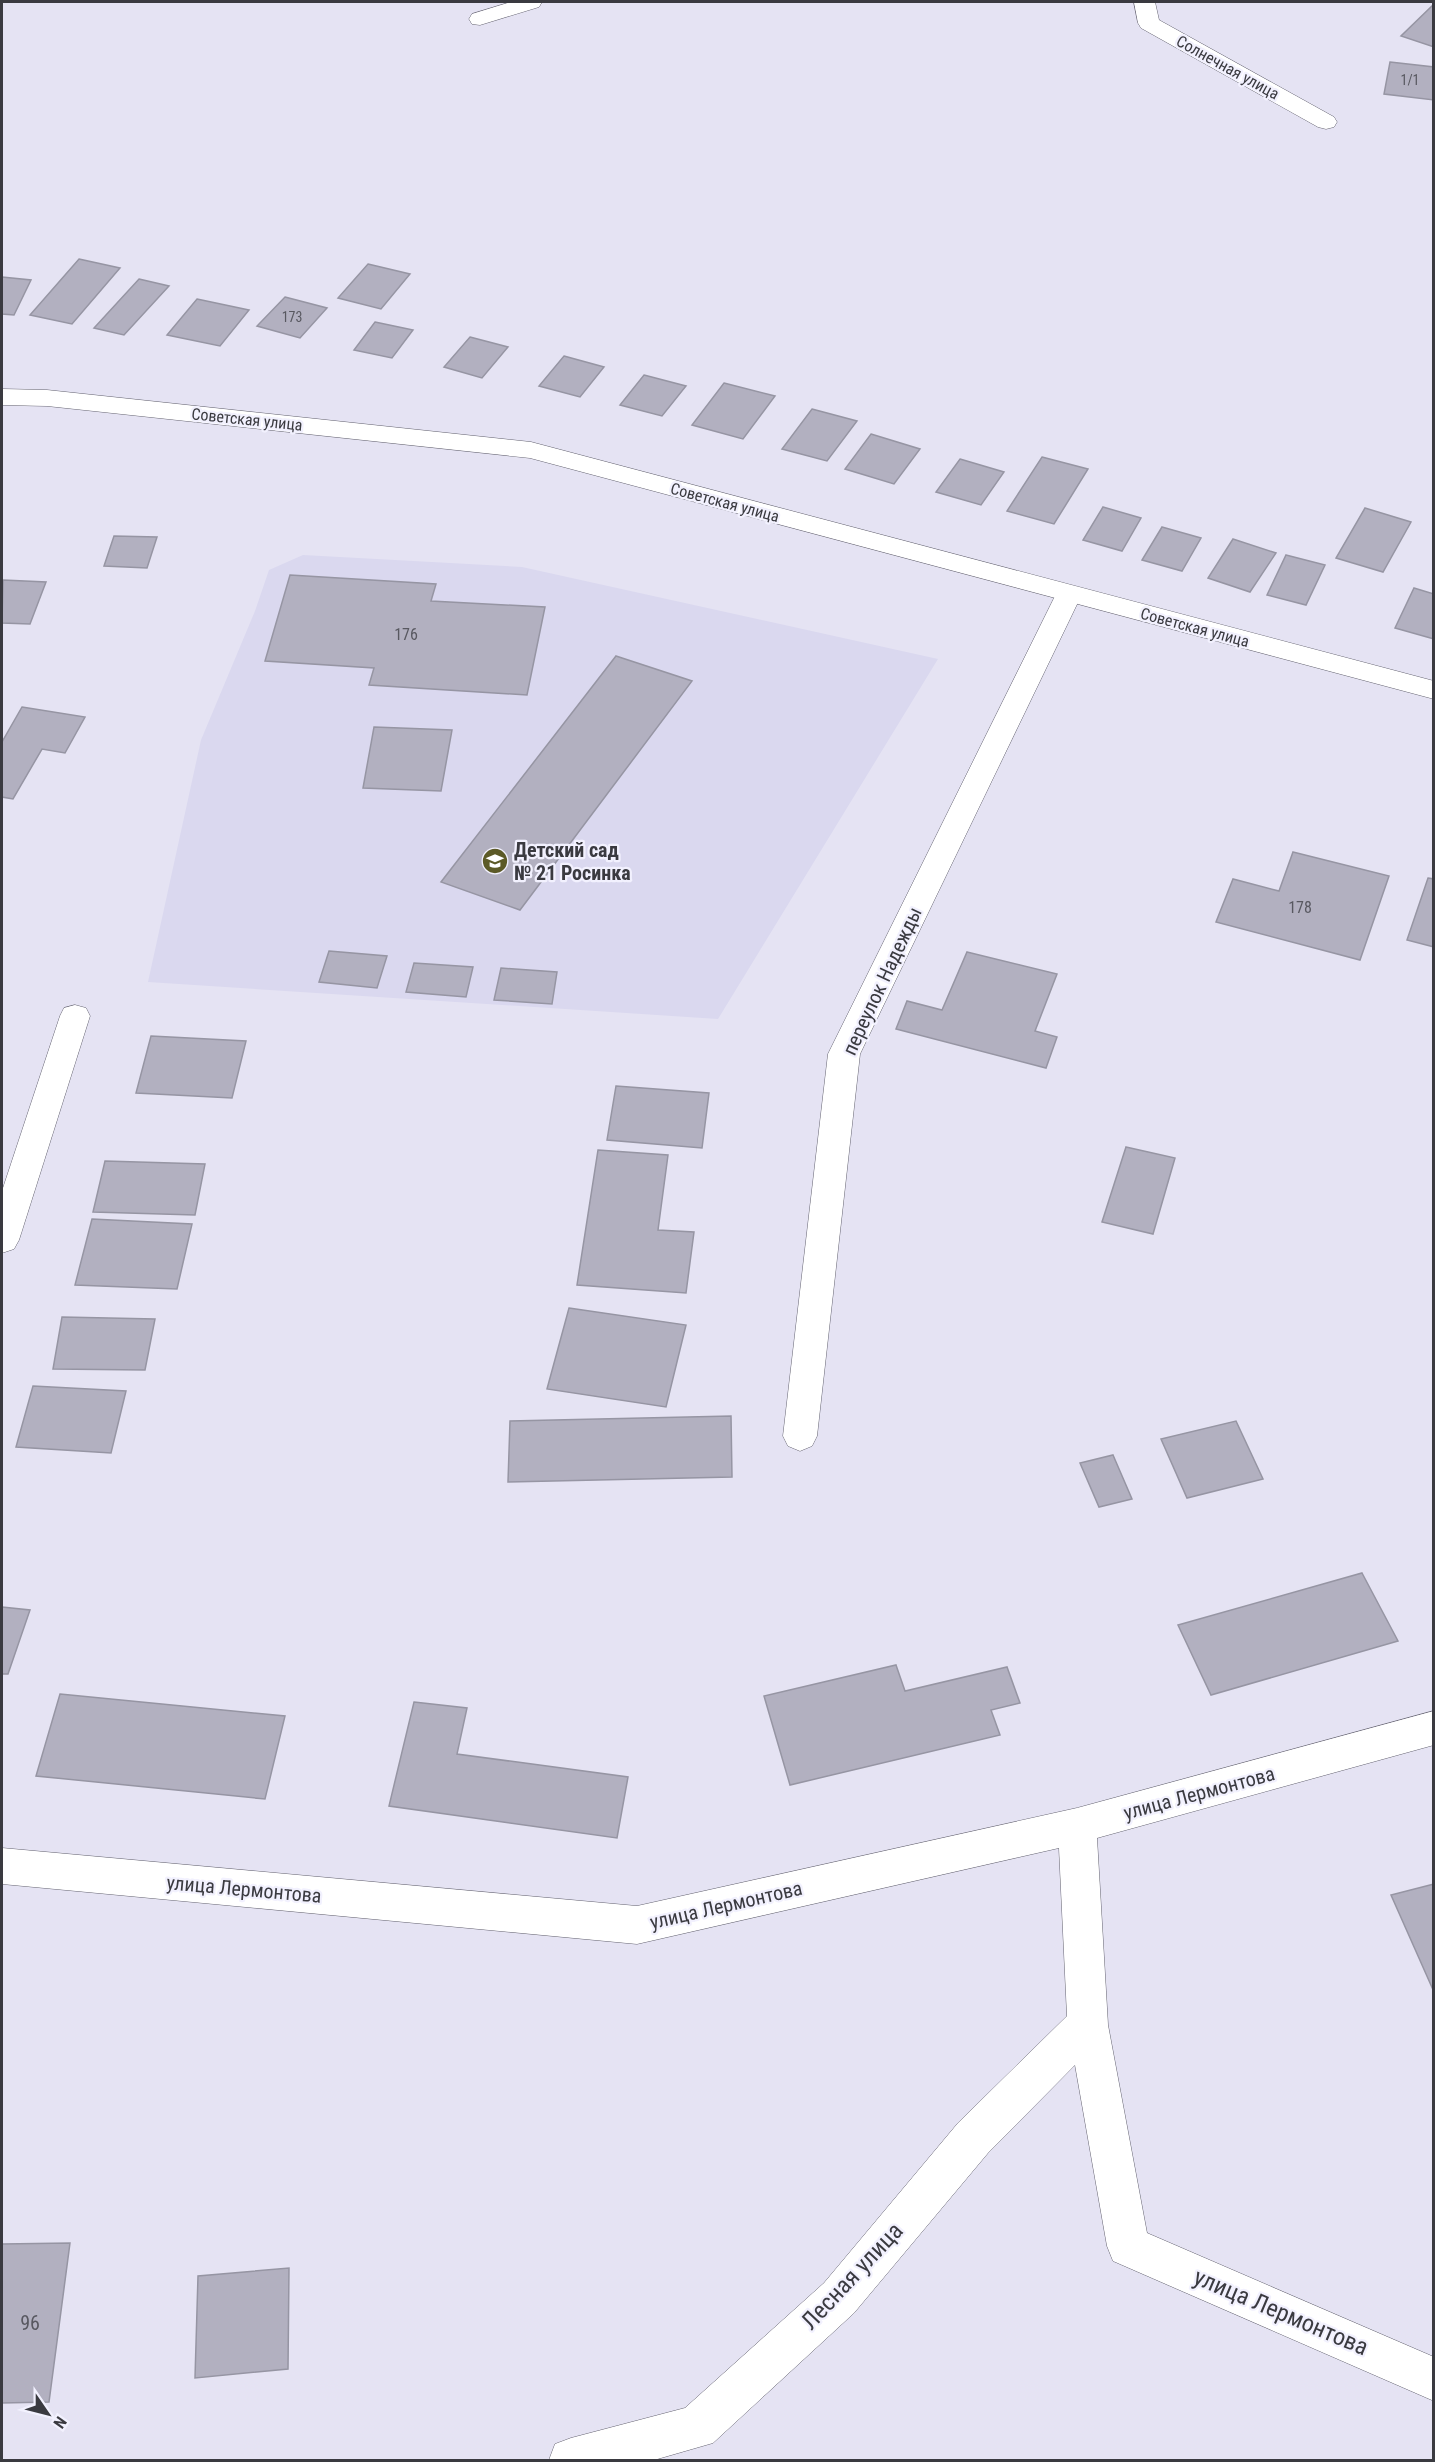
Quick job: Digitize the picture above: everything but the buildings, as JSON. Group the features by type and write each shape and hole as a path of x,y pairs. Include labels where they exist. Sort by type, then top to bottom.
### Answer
{"street":[{"path":"480,19 531,2"},
{"name":"Солнечная улица","path":"1145,2 1149,22 1326,122"},
{"name":"Советская улица","path":"2,397 47,398 531,450 1434,690"},
{"name":"переулок Надежды","path":"800,1436 844,1054 1070,594"},
{"path":"2,1240 75,1016"},
{"name":"улица Лермонтова","path":"2,1866 637,1925 1077,1826 1434,1728"},
{"path":"1077,1826 1089,2023"},
{"name":"улица Лермонтова","path":"1089,2023 1128,2246 1434,2379"},
{"name":"Лесная улица","path":"571,2460 697,2427 839,2298 973,2138 1089,2023"}],"shaded area":[{"name":"Детский сад № 21 Росинка","path":"303,555 522,567 938,659 718,1019 148,982 201,740 255,611 269,570"}],"place":[{"name":"Детский сад № 21 Росинка","path":"495,861"}]}
